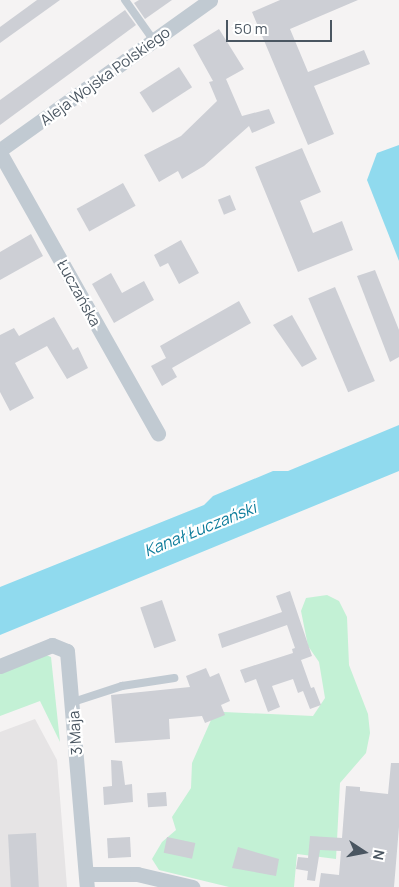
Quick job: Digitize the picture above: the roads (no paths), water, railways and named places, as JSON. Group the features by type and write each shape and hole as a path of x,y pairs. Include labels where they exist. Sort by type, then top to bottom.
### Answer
{"street":[{"name":"Aleja Wojska Polskiego","path":"0,152 210,0"},
{"name":"Łuczańska","path":"0,152 158,433"},
{"name":"3 Maja","path":"0,666 52,645 62,647 70,660 86,881"},
{"path":"86,881 137,874 192,887"}],"lane":[{"path":"125,0 154,40"},
{"path":"73,702 122,686 174,678"}],"water":[{"path":"399,145 399,261 367,180 377,153"},
{"name":"Kanał Łuczański","path":"399,425 399,471 0,635 0,587 204,505 213,496 273,471 288,471"}]}
